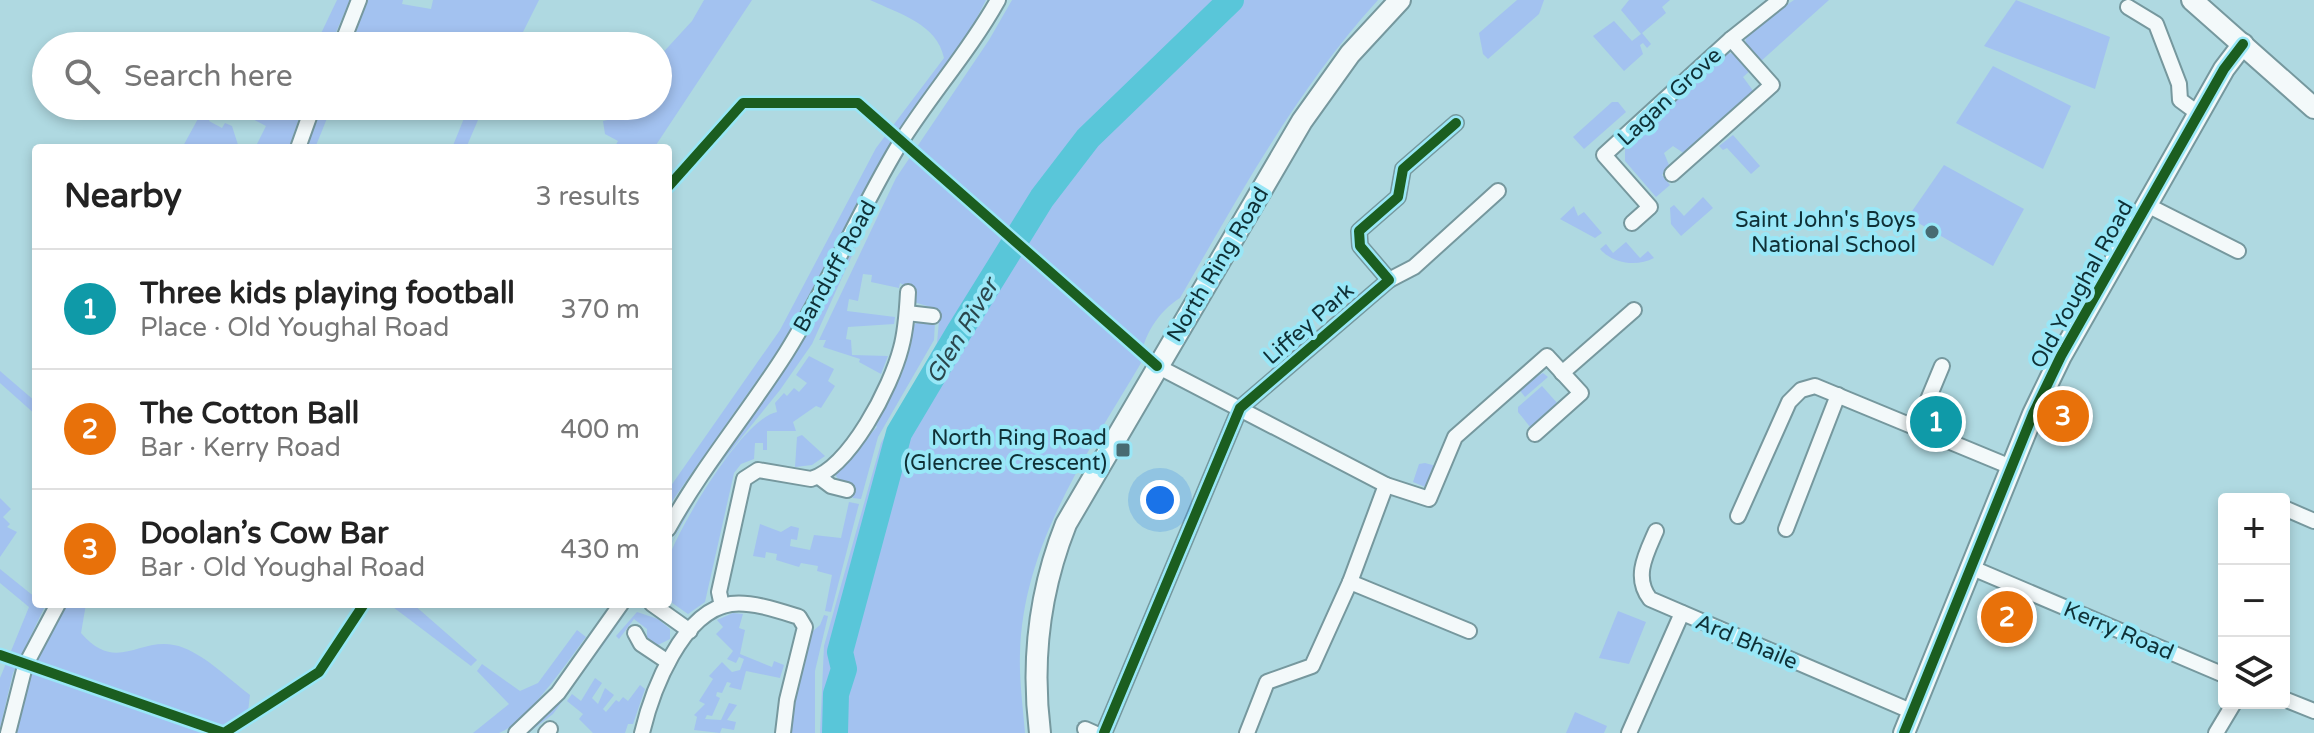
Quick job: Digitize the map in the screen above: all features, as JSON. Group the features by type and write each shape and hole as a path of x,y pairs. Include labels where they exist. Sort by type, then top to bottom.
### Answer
{"main road":[{"name":"North Ring Road","path":"1040,733 1037,643 1045,591 1058,545 1080,497 1314,103 1350,54 1400,0"},
{"path":"2192,0 2314,108"},
{"name":"Old Youghal Road","path":"1904,733 2011,467 2061,356 2224,69 2243,44"}],"street":[{"path":"346,32 359,0"},
{"name":"Banduff Road","path":"672,522 698,476 792,343 899,146 964,56 998,0"},
{"name":"Lagan Grove","path":"1632,223 1650,207 1604,155 1731,39 1780,0"},
{"path":"2128,7 2156,24 2179,84 2180,100 2199,114"},
{"name":"Lagan Grove","path":"1672,174 1772,85 1731,39"},
{"path":"299,144 308,120"},
{"path":"1389,280 1360,246 1359,231 1398,197 1403,169 1456,123"},
{"name":"Liffey Park","path":"1240,408 1389,280 1414,267 1498,191"},
{"path":"2147,205 2238,251"},
{"path":"722,606 719,592 744,479 758,470 801,480 819,477 849,447 887,388 902,347 908,292"},
{"path":"1562,373 1634,310"},
{"path":"907,313 933,316"},
{"path":"1157,366 1386,485 1429,499 1455,437 1547,356 1581,393 1535,434"},
{"path":"1917,426 1942,366"},
{"path":"1738,516 1789,402 1801,390 1815,386 2011,467"},
{"path":"1786,529 1838,395"},
{"path":"1104,733 1240,408"},
{"path":"819,477 831,486 847,490"},
{"path":"1247,733 1267,682 1312,666 1350,582 1386,485"},
{"path":"2290,511 2314,521"},
{"name":"Ard Bhaile","path":"1656,531 1641,575 1641,588 1650,599 1913,712"},
{"name":"Kerry Road","path":"1970,567 2218,672"},
{"path":"1350,582 1469,631"},
{"path":"642,733 668,662 690,631 722,606 741,603 803,621 805,633 789,687 783,733"},
{"path":"8,733 25,666 56,608"},
{"path":"516,733 558,693 618,608"},
{"path":"658,608 690,631"},
{"path":"1629,733 1682,613"},
{"path":"635,633 641,644 668,662"},
{"path":"2290,701 2314,711"},
{"path":"2216,733 2230,709"}],"shaded area":[{"path":"337,0 350,0 336,32 322,32"},
{"path":"366,0 403,0 402,4 431,9 433,0 539,0 523,32 356,32"},
{"path":"704,0 752,0 657,144 616,144 618,141 605,134 603,121 672,120 672,43 692,21"},
{"path":"870,0 986,0 969,33 889,149 781,346 672,501 672,484 780,330 876,148 944,58 934,37 905,16"},
{"path":"1012,0 1378,0 1321,69 1271,143 1180,298 1165,310 1153,326 1144,344 1141,363 1062,501 1033,574 1024,613 1020,663 1025,733 820,733 824,646 881,443 937,343 940,310 914,302 913,290 900,283 899,288 871,282 872,275 863,274 858,301 849,299 847,311 895,317 894,324 848,327 846,339 851,340 852,355 888,356 881,374 859,362 860,359 823,347 826,340 819,340 896,178 989,40"},
{"path":"1517,0 1544,0 1539,14 1488,59 1483,54 1479,33"},
{"path":"1629,0 1670,0 1662,7 1666,13 1642,33 1651,44 1647,48 1643,43 1640,45 1643,54 1624,71 1593,36 1614,21 1632,41 1641,34 1621,10"},
{"path":"1794,0 1829,0 1760,62 1745,45 1747,32"},
{"path":"2016,0 2110,37 2095,89 1984,46"},
{"path":"1736,53 1751,70 1743,77 1754,92 1685,154 1673,146 1664,153 1669,165 1662,175 1670,185 1656,197 1625,161 1625,143 1723,54"},
{"path":"1993,66 2071,106 2043,169 1956,123"},
{"path":"1612,102 1618,102 1626,112 1584,149 1573,137"},
{"path":"197,120 210,120 222,128 225,123 232,126 238,144 184,144"},
{"path":"254,120 298,120 290,144 257,144 266,126"},
{"path":"316,120 326,120 317,144 307,144"},
{"path":"463,120 478,120 468,144 454,144"},
{"path":"1733,135 1760,166 1751,174 1727,148 1723,150 1719,146"},
{"path":"1944,165 2024,209 1993,266 1908,217"},
{"path":"1703,197 1713,208 1681,236 1671,224 1670,208 1674,205 1684,216"},
{"path":"1574,206 1578,216 1584,212 1602,233 1595,238 1560,219"},
{"path":"859,240 812,344 780,390 704,484 672,543 702,483 787,364"},
{"path":"1626,242 1640,258 1648,251 1654,258 1626,262 1612,258 1600,249 1606,244 1613,253"},
{"path":"920,321 935,322 934,340 878,437 861,499 853,498 836,476 837,470 877,427 874,422 903,371 912,326"},
{"path":"809,356 834,369 828,381 835,386 821,408 816,406 793,422 796,431 767,431 767,450 763,450 763,443 755,443 754,459 741,464 734,473 705,602 688,614 672,603 672,551 699,498 731,452 763,419 777,412 775,403 784,393 787,396 794,388 799,392 807,383 796,375"},
{"path":"0,371 32,399 32,411 0,383"},
{"path":"1543,373 1548,377 1525,397 1518,388"},
{"path":"1542,386 1558,404 1531,428 1518,412 1518,407"},
{"path":"802,435 825,456 812,465 795,467 797,437"},
{"path":"1419,464 1436,466 1425,487 1413,482"},
{"path":"0,498 11,509 3,517 10,524 7,527 17,532 0,557"},
{"path":"849,502 859,504 831,612 825,611 832,575 817,571 818,566 801,563 799,567 776,560 777,554 766,552 765,558 753,556 760,524 781,532 791,526 799,528 797,540 791,539 790,546 810,550 814,535 841,538"},
{"path":"0,569 32,595 32,608 44,608 13,673 0,728 0,678 29,607 0,583"},
{"path":"62,608 85,608 81,633 107,652 119,653 169,644 193,652 210,663 250,695 247,720 239,733 14,733 27,678"},
{"path":"394,608 418,608 477,660 471,666"},
{"path":"1618,611 1646,622 1629,664 1599,658"},
{"path":"627,612 553,714 528,733 553,710"},
{"path":"637,612 658,619 670,629 670,639 656,646 647,640 647,629 634,619 619,639 616,636"},
{"path":"733,613 743,614 739,628 745,630 740,654 772,667 774,661 784,665 780,678 746,671 741,690 729,687 731,683 727,682 722,693 717,692 716,696 720,698 712,716 707,715 705,719 721,720 729,703 737,705 727,720 736,722 734,730 722,728 720,733 694,730 697,717 694,715 705,704 699,701 713,679 709,676 722,662 732,672 740,670 744,659 739,657 736,663 727,659 733,651 716,634 723,627 717,620"},
{"path":"824,615 828,616 815,671 815,733 789,733 793,698 812,632 820,625"},
{"path":"577,630 586,637 521,717 499,733 473,733 509,704 477,671 482,664 520,691 538,683"},
{"path":"595,678 602,683 592,698 598,704 605,688 614,695 603,709 606,712 616,700 619,702 623,697 628,701 640,685 645,689 633,724 628,724 625,733 593,733 579,719 583,714 567,701 572,694 581,701"},
{"path":"1575,712 1607,726 1604,733 1566,733"}],"waterway":[{"name":"Glen River","path":"835,733 836,694 844,669 840,652 899,433 1042,198 1088,138 1231,0"}],"cycle path":[{"path":"1904,733 2033,414 2061,356 2224,69 2243,44"},
{"path":"672,183 743,103 858,103 1157,366"},
{"path":"1104,733 1240,408 1389,280 1360,246 1359,231 1398,197 1403,169 1456,123"},
{"path":"0,655 224,733 319,672 361,608"}],"place":[{"name":"Saint John's Boys National School","path":"1932,232"},
{"name":"Doolan’s Cow Bar","path":"2063,416"},
{"name":"Three kids playing football","path":"1936,422"},
{"name":"North Ring Road (Glencree Crescent)","path":"1123,450"},
{"name":"The Cotton Ball","path":"2007,617"}]}
